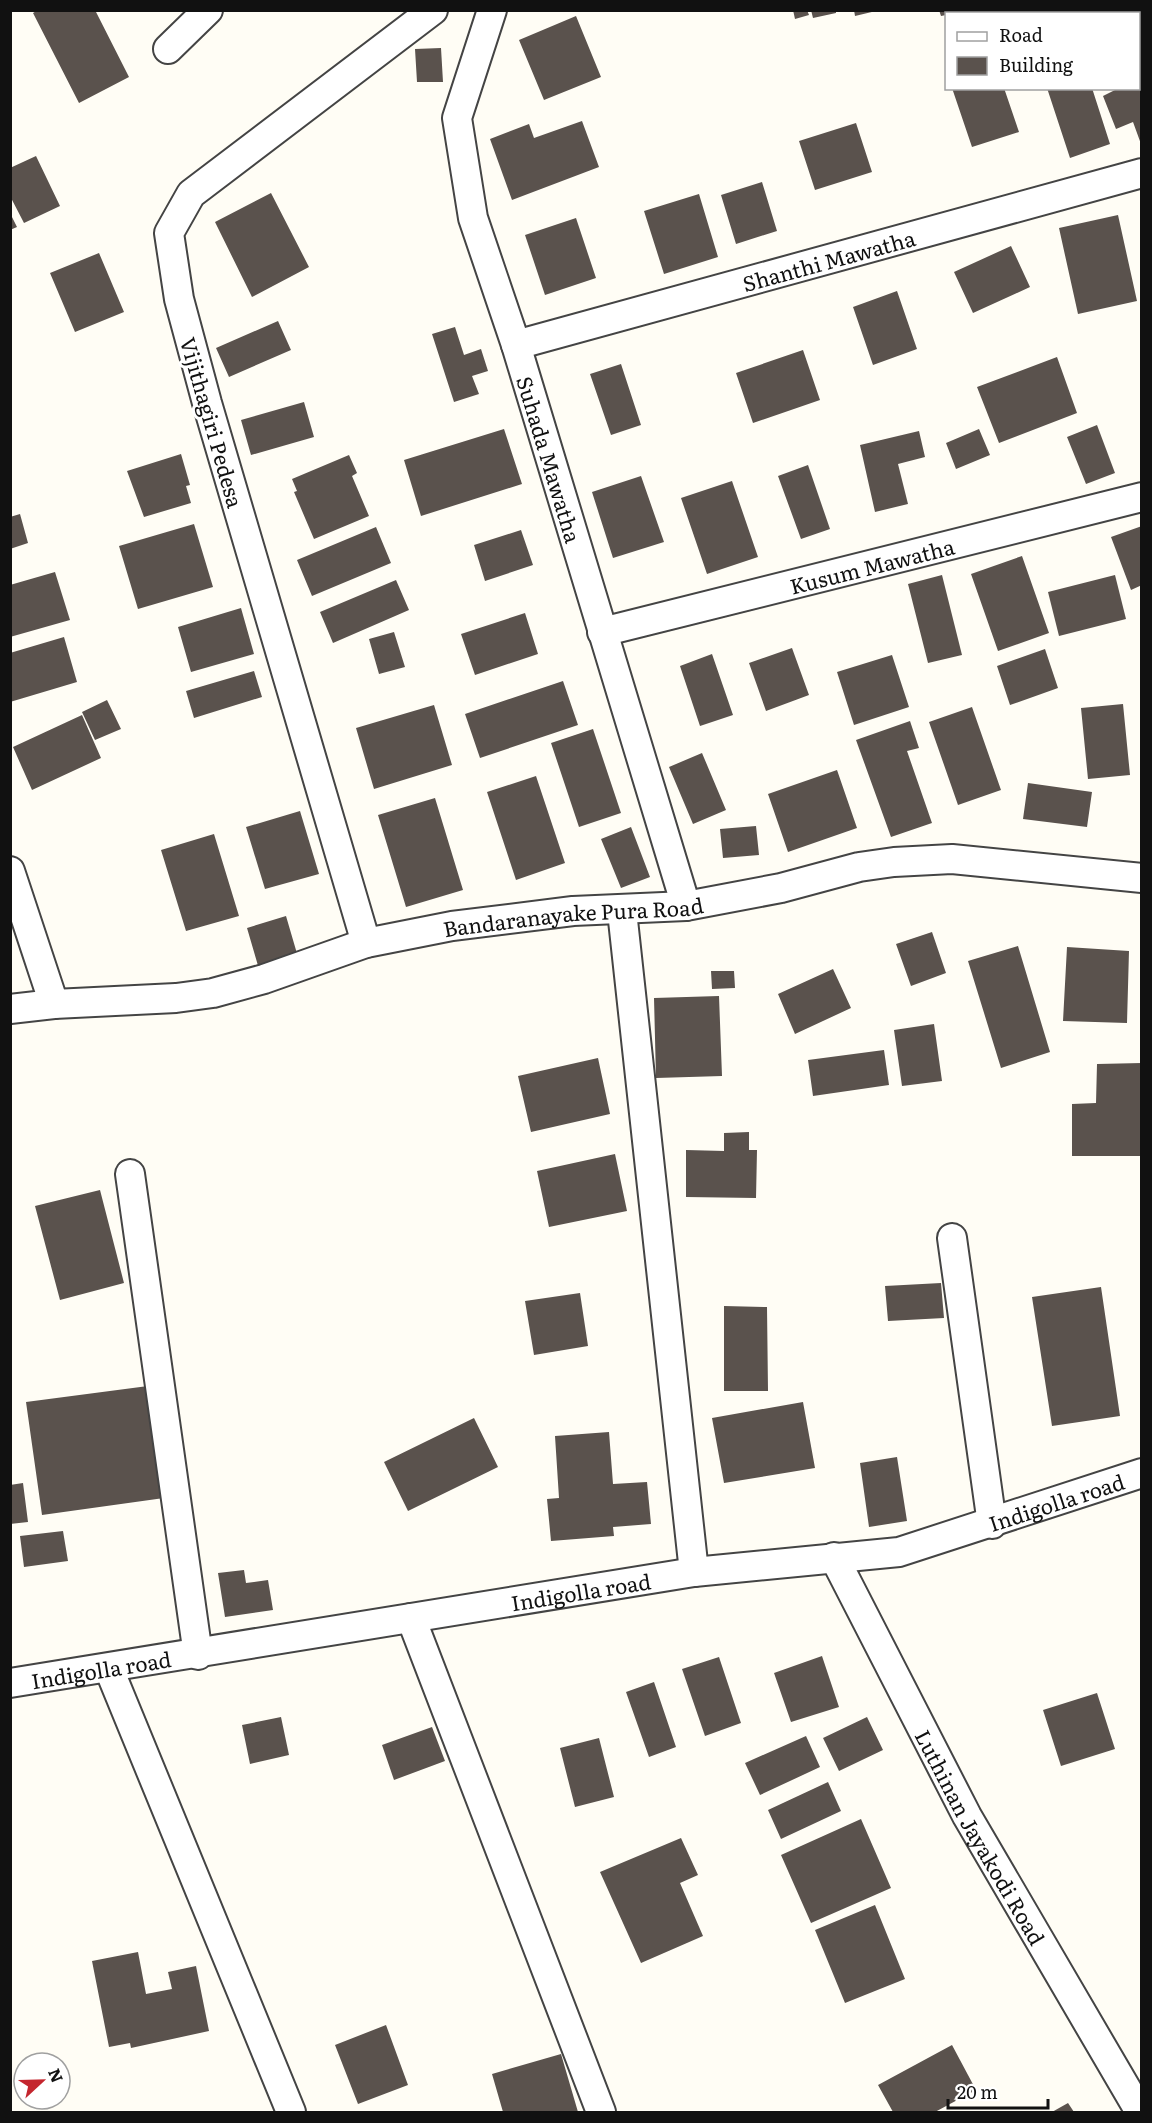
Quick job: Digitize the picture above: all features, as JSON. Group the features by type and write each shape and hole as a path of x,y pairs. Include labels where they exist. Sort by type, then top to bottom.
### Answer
{"street":[{"path":"168,49 208,10"},
{"name":"Vijithagiri Pedesa","path":"366,943 207,403 179,298 169,233 191,194 434,10"},
{"name":"Suhada Mawatha","path":"492,10 457,118 473,218 516,345 686,906"},
{"name":"Shanthi Mawatha","path":"516,345 1142,173"},
{"name":"Kusum Mawatha","path":"602,632 1142,497"},
{"name":"Bandaranayake Pura Road","path":"10,1010 54,1004 176,998 213,993 264,979 366,943 519,916 686,906 781,888 859,867 921,859 952,859 1142,878"},
{"path":"10,870 54,1004"},
{"path":"622,911 694,1572"},
{"path":"130,1174 198,1655"},
{"path":"952,1239 992,1524"},
{"name":"Indigolla road","path":"10,1683 198,1655 694,1572 899,1552 992,1524 1142,1473"},
{"name":"Luthinan Jayakodi Road","path":"834,1557 967,1816 1140,2109"},
{"path":"411,1618 601,2112"},
{"path":"109,1669 291,2112"}],"building":[{"path":"38,10 95,10 129,77 79,103 33,13"},
{"path":"793,10 807,10 809,15 795,19"},
{"path":"811,10 836,10 836,13 813,18"},
{"path":"854,10 876,10 876,11 855,16"},
{"path":"939,10 966,10 945,12 945,15 941,16"},
{"path":"576,16 601,77 544,100 519,40"},
{"path":"441,48 443,82 417,82 415,49"},
{"path":"1142,77 1142,144 1133,122 1116,129 1103,96 1115,90 1140,90 1140,78"},
{"path":"953,90 1005,90 1019,132 972,147"},
{"path":"1048,90 1093,90 1110,144 1070,158"},
{"path":"582,121 599,167 512,200 490,139 529,124 534,138"},
{"path":"856,123 872,172 815,190 799,141"},
{"path":"36,156 60,206 24,223 10,196 10,168"},
{"path":"762,182 777,231 736,244 721,195"},
{"path":"271,193 309,267 252,297 215,222"},
{"path":"699,194 718,257 664,274 644,211"},
{"path":"10,213 17,227 10,230"},
{"path":"1118,215 1137,301 1078,314 1059,228"},
{"path":"576,218 596,278 545,295 525,235"},
{"path":"1011,246 1030,287 973,313 954,272"},
{"path":"99,253 124,312 75,332 50,273"},
{"path":"897,291 917,349 873,365 853,307"},
{"path":"278,321 291,350 229,377 216,348"},
{"path":"455,327 464,355 481,349 488,371 472,376 479,394 454,402 432,334"},
{"path":"803,350 820,400 753,423 736,373"},
{"path":"1057,357 1077,413 999,443 977,387"},
{"path":"621,364 641,425 611,435 590,374"},
{"path":"304,402 314,437 251,455 241,420"},
{"path":"1097,425 1115,473 1086,484 1067,437"},
{"path":"504,429 522,484 421,516 404,460"},
{"path":"979,429 990,455 956,469 946,443"},
{"path":"919,431 925,457 898,464 908,504 875,512 860,445"},
{"path":"181,454 190,485 186,486 191,503 144,517 127,471"},
{"path":"349,455 357,473 352,476 369,516 314,539 294,492 297,491 292,479"},
{"path":"808,465 830,529 801,539 778,476"},
{"path":"641,476 664,542 613,558 592,492"},
{"path":"732,481 758,557 707,574 681,498"},
{"path":"20,514 28,543 10,549 10,517"},
{"path":"194,524 213,587 138,609 119,546"},
{"path":"1142,526 1142,585 1131,590 1111,537"},
{"path":"376,527 391,563 312,596 297,560"},
{"path":"521,530 533,565 485,581 474,545"},
{"path":"1022,556 1049,633 998,651 971,574"},
{"path":"55,572 70,620 10,637 10,585"},
{"path":"942,575 962,655 928,663 908,584"},
{"path":"1115,575 1126,619 1059,636 1048,592"},
{"path":"396,580 409,610 333,643 320,612"},
{"path":"241,608 254,654 191,672 178,627"},
{"path":"525,613 538,654 475,675 461,634"},
{"path":"394,632 405,667 379,674 369,639"},
{"path":"64,637 77,682 10,702 10,653"},
{"path":"792,648 809,695 766,711 749,663"},
{"path":"1045,649 1058,688 1010,705 997,666"},
{"path":"712,654 733,715 700,726 680,666"},
{"path":"892,655 909,707 854,725 837,672"},
{"path":"254,671 262,697 194,718 186,691"},
{"path":"563,681 578,725 480,758 465,714"},
{"path":"107,700 121,729 95,740 82,712"},
{"path":"1123,704 1130,775 1088,779 1081,708"},
{"path":"434,705 452,765 374,789 356,728"},
{"path":"972,707 1001,790 958,805 929,722"},
{"path":"82,715 101,758 32,790 13,747"},
{"path":"910,721 919,748 907,751 932,823 891,837 856,740"},
{"path":"593,729 621,813 579,827 551,743"},
{"path":"702,753 726,810 693,824 669,767"},
{"path":"837,770 857,828 788,852 768,794"},
{"path":"536,776 565,863 516,880 487,792"},
{"path":"1028,783 1092,792 1087,827 1023,819"},
{"path":"435,798 463,890 406,907 378,815"},
{"path":"300,811 319,874 265,889 246,827"},
{"path":"756,826 759,855 723,858 720,829"},
{"path":"631,827 650,877 621,888 601,839"},
{"path":"214,834 239,916 186,931 161,850"},
{"path":"286,916 298,957 259,969 247,928"},
{"path":"932,932 946,973 911,986 896,944"},
{"path":"1018,946 1050,1052 1001,1068 968,961"},
{"path":"1067,947 1129,951 1127,1023 1063,1021"},
{"path":"833,969 851,1008 795,1034 778,994"},
{"path":"711,971 734,971 735,988 712,989"},
{"path":"719,996 722,1076 656,1078 654,998"},
{"path":"934,1024 942,1081 902,1086 894,1030"},
{"path":"884,1050 889,1085 813,1096 808,1060"},
{"path":"598,1058 610,1114 531,1132 518,1076"},
{"path":"1142,1063 1142,1156 1072,1156 1072,1104 1096,1103 1097,1064"},
{"path":"749,1132 749,1150 757,1150 756,1198 686,1197 686,1150 724,1151 724,1133"},
{"path":"615,1154 627,1211 549,1227 537,1171"},
{"path":"100,1190 124,1283 60,1300 35,1206"},
{"path":"941,1283 944,1318 888,1321 885,1286"},
{"path":"1101,1287 1120,1416 1052,1426 1032,1297"},
{"path":"580,1293 588,1346 534,1355 525,1301"},
{"path":"724,1306 767,1307 768,1391 724,1391"},
{"path":"148,1386 164,1498 42,1515 26,1402"},
{"path":"803,1402 815,1468 724,1483 712,1418"},
{"path":"474,1418 498,1467 408,1511 384,1462"},
{"path":"609,1432 613,1484 647,1482 651,1524 613,1527 614,1536 551,1541 547,1499 559,1498 555,1436"},
{"path":"897,1457 907,1521 869,1527 860,1463"},
{"path":"23,1483 28,1522 10,1524 10,1485"},
{"path":"63,1531 68,1561 24,1567 20,1536"},
{"path":"244,1570 246,1583 268,1580 273,1610 225,1617 218,1573"},
{"path":"822,1656 839,1707 791,1722 774,1673"},
{"path":"719,1657 741,1723 705,1736 682,1669"},
{"path":"654,1682 676,1747 649,1757 626,1692"},
{"path":"1097,1693 1115,1749 1061,1766 1043,1710"},
{"path":"281,1717 289,1755 250,1764 242,1725"},
{"path":"867,1717 883,1750 839,1771 823,1738"},
{"path":"432,1727 445,1761 394,1780 382,1745"},
{"path":"806,1736 820,1767 760,1795 745,1763"},
{"path":"599,1738 614,1797 575,1807 560,1748"},
{"path":"828,1782 841,1811 781,1839 768,1810"},
{"path":"861,1819 891,1888 811,1923 781,1855"},
{"path":"681,1838 698,1875 680,1883 703,1936 641,1963 600,1872"},
{"path":"875,1905 905,1979 845,2003 815,1930"},
{"path":"138,1952 146,1994 172,1989 168,1972 196,1966 209,2031 131,2048 130,2043 109,2047 92,1961"},
{"path":"386,2025 408,2085 358,2104 335,2045"},
{"path":"952,2045 976,2090 935,2112 893,2112 878,2085"},
{"path":"561,2054 578,2112 503,2112 492,2074"},
{"path":"1068,2103 1074,2112 1052,2112"}]}
